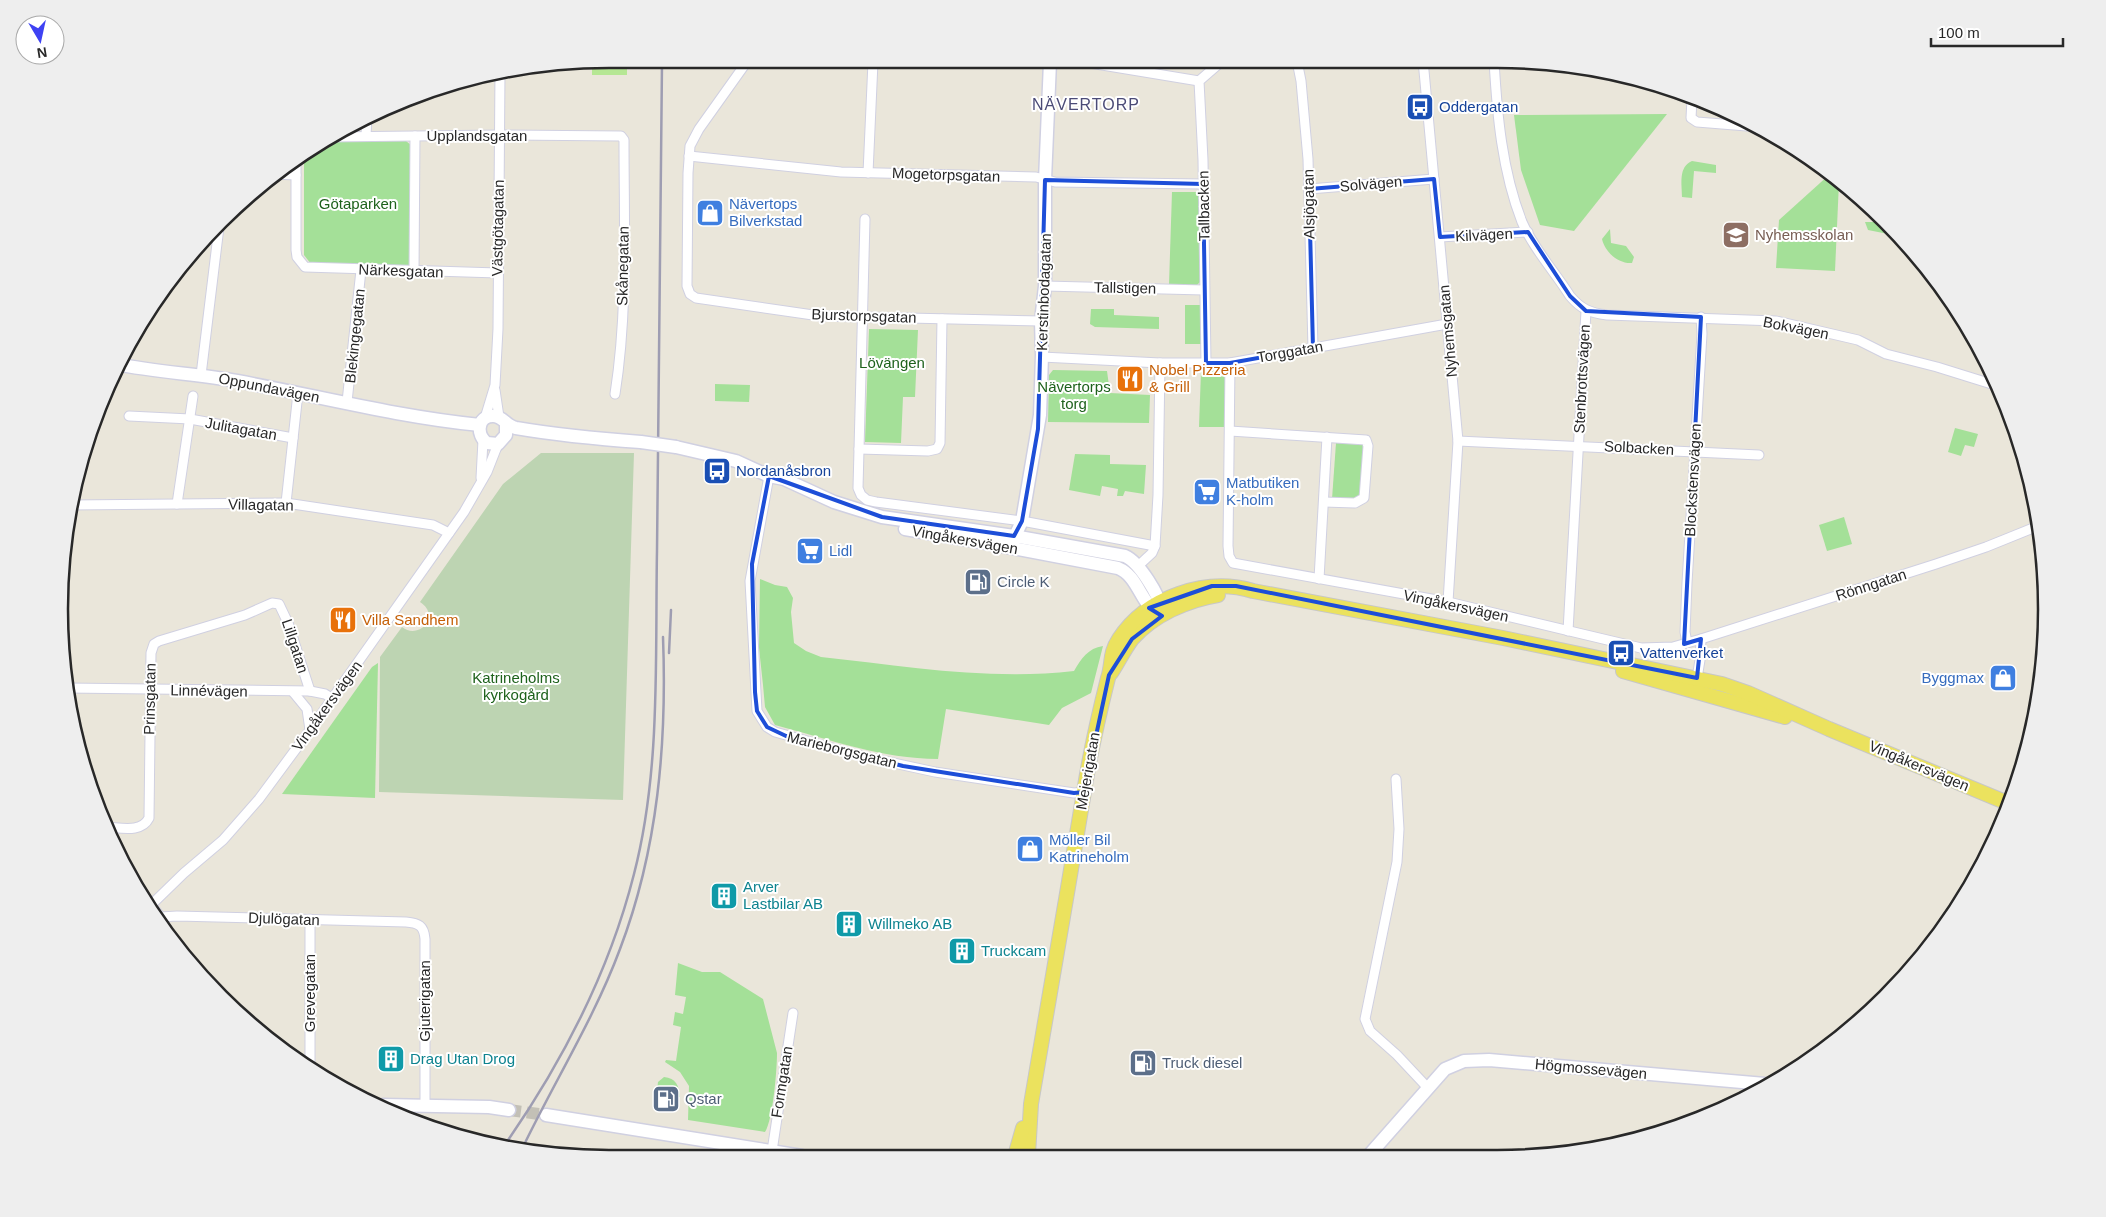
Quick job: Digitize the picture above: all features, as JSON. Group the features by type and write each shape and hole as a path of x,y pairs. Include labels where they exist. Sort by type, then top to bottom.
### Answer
{"main road":[{"name":"Vingåkersvägen","path":"1157,609 1201,598 1253,591 1327,603 1697,678 1748,693 1829,729 2003,801"},
{"name":"Mejerigatan","path":"1028,1150 1031,1104 1093,738 1109,676 1132,639 1157,609"},
{"name":"Vingåkersvägen","path":"1550,648 1692,691 1829,729"},
{"path":"1692,691 1697,678"},
{"name":"Mejerigatan","path":"1017,1150 1031,1104"}],"street":[{"path":"690,156 693,139 740,68"},
{"path":"868,173 873,68"},
{"name":"Kerstinbodagatan","path":"1022,521 1038,429 1042,357 1041,321 1045,286 1045,180 1050,68"},
{"path":"1120,68 1199,81 1214,68"},
{"name":"Alsjögatan","path":"1298,68 1303,97 1309,190 1313,348"},
{"name":"Nyhemsgatan","path":"1424,68 1458,441 1448,602"},
{"name":"Stenbrottsvägen","path":"1495,68 1502,146 1516,200 1528,232 1570,296 1586,311 1568,631"},
{"name":"Västgötagatan","path":"482,430 495,385 498,329 500,79"},
{"name":"Tallbacken","path":"1199,81 1206,362"},
{"path":"1692,104 1691,118 1698,122 1742,126"},
{"path":"366,136 367,124"},
{"name":"Upplandsgatan","path":"344,137 615,135 623,138"},
{"path":"414,272 415,136"},
{"name":"Skånegatan","path":"615,394 620,364 623,311 623,138"},
{"name":"Mogetorpsgatan","path":"690,156 868,173 1036,177 1055,182 1203,184"},
{"name":"Bjurstorpsgatan","path":"690,156 687,286 690,294 696,298 820,316 1041,321"},
{"path":"285,175 296,175 296,167"},
{"name":"Närkesgatan","path":"296,175 296,250 297,257 304,266 312,268 414,272 498,272"},
{"name":"Solvägen","path":"1309,190 1434,179"},
{"name":"Vingåkersvägen","path":"865,219 858,488 861,495 866,500 1022,521 1155,546"},
{"name":"Kilvägen","path":"1440,238 1528,232"},
{"path":"201,375 218,235"},
{"name":"Blekingegatan","path":"347,402 361,270"},
{"name":"Tallstigen","path":"1045,286 1204,290"},
{"name":"Bokvägen","path":"1586,311 1607,315 1776,321 1858,340 1886,354 1989,383"},
{"name":"Blockstensvägen","path":"1686,643 1694,451 1702,334 1701,317"},
{"path":"859,449 928,451 937,449 940,443 942,319"},
{"name":"Torggatan","path":"1042,357 1160,363 1206,362 1230,364 1447,324"},
{"path":"1133,570 1150,556 1155,546 1158,495 1160,363"},
{"path":"1230,364 1230,431 1366,440 1365,494 1360,501 1355,503 1324,502"},
{"name":"Oppundavägen","path":"125,366 201,375 347,402 482,430"},
{"name":"Västgötagatan","path":"495,385 503,421"},
{"path":"286,504 298,393"},
{"name":"Julitagatan","path":"177,504 193,396"},
{"name":"Julitagatan","path":"129,416 190,419 293,438"},
{"name":"Vingåkersvägen","path":"480,484 482,430 494,416 515,428 676,447 736,461 769,476 800,494 864,520 899,528 1124,556 1132,560 1133,570 1157,609"},
{"name":"Vingåkersvägen","path":"154,902 236,827 259,800 333,699 464,512 507,432 503,421"},
{"name":"Vingåkersvägen","path":"482,430 492,444 502,440 565,435"},
{"name":"Vingåkersvägen","path":"1230,431 1229,556 1233,562 1240,565 1448,602 1641,648 1673,647 1686,643"},
{"path":"1319,579 1327,437"},
{"name":"Solbacken","path":"1458,441 1759,455"},
{"name":"Marieborgsgatan","path":"769,476 760,516 750,581 757,711 767,727 786,736 903,766 1036,787 1084,792"},
{"name":"Villagatan","path":"78,505 286,504 432,525 449,533"},
{"name":"Vingåkersvägen","path":"1012,542 1022,521"},
{"name":"Rönngatan","path":"1686,643 1936,564 2032,528"},
{"name":"Prinsgatan","path":"114,827 140,828 146,825 149,818 151,653 154,644 245,615 272,603 277,604"},
{"name":"Lillgatan","path":"277,604 281,607 288,623 310,691"},
{"path":"1697,678 1701,639"},
{"name":"Linnévägen","path":"74,688 310,691 325,694 333,699"},
{"path":"293,692 307,709 310,730"},
{"path":"1396,779 1399,829 1397,862 1365,1020 1370,1032 1397,1055 1427,1087"},
{"name":"Djulögatan","path":"166,919 177,916 406,922 416,923 422,927"},
{"name":"Grevegatan","path":"310,919 310,1059"},
{"name":"Gjuterigatan","path":"422,927 425,939 426,1106"},
{"name":"Formgatan","path":"772,1150 792,1013"},
{"name":"Högmossevägen","path":"1373,1150 1427,1087 1445,1069 1455,1063 1476,1059 1757,1083"},
{"path":"395,1105 509,1110"},
{"path":"546,1115 772,1150"}],"highlighted area":[{"path":"1434,179 1440,237 1528,232 1570,296 1586,311 1701,317 1684,644 1701,639 1697,678 1236,586 1212,586 1149,608 1162,616 1132,639 1109,675 1084,792 1074,793 903,766 786,736 767,727 757,711 755,692 752,564 769,476 882,517 1014,536 1022,521 1038,429 1045,180 1203,184 1206,363 1230,363 1313,348 1309,189"}],"green space":[{"path":"592,68 627,68 627,75 592,75"},
{"path":"1667,114 1574,231 1540,225 1521,170 1514,115"},
{"name":"Götaparken","path":"406,141 412,146 411,269 311,264 304,255 304,162 335,142"},
{"path":"1692,161 1716,165 1716,173 1694,171 1692,198 1682,197 1681,181 1683,172 1685,167"},
{"path":"1826,178 1839,189 1835,271 1776,268 1779,220"},
{"path":"1172,192 1196,192 1201,195 1201,281 1197,285 1169,285"},
{"path":"1865,222 1874,222 1887,234 1868,230"},
{"path":"1610,229 1611,243 1626,246 1634,257 1632,263 1622,262 1609,253 1602,239"},
{"path":"1185,305 1201,305 1201,344 1185,344"},
{"path":"1091,309 1114,309 1114,315 1159,317 1159,329 1095,327 1090,324"},
{"name":"Lövängen","path":"869,329 918,330 915,397 903,397 901,443 865,442"},
{"name":"Nävertorps torg","path":"1053,370 1107,371 1110,393 1150,395 1149,423 1048,422 1049,375"},
{"path":"1201,371 1229,372 1227,427 1199,427"},
{"path":"715,384 750,385 749,402 715,401"},
{"path":"1955,428 1978,434 1974,447 1965,445 1961,456 1948,452"},
{"path":"1336,443 1365,445 1362,501 1332,499"},
{"name":"Katrineholms kyrkogård","path":"541,453 634,453 623,800 379,792 380,657 402,627 414,631 426,625 428,612 420,602 503,484"},
{"path":"1075,454 1110,455 1110,464 1146,465 1144,494 1125,491 1123,496 1117,496 1118,489 1102,486 1100,496 1069,490"},
{"path":"1844,517 1852,544 1827,551 1819,525"},
{"path":"760,579 787,587 793,598 791,612 794,643 806,651 821,657 948,671 1042,674 1074,671 1082,658 1093,649 1103,646 1091,693 1062,708 1049,725 946,709 938,759 897,756 876,752 775,725 765,707 759,648"},
{"path":"378,663 375,798 282,794 372,667"},
{"path":"678,963 702,972 720,972 763,999 777,1053 772,1106 765,1132 688,1120 689,1086 680,1072 665,1062 666,1060 676,1061 681,1027 673,1025 675,1012 683,1014 686,997 675,995"},
{"path":"664,1077 676,1083 680,1097 660,1094 657,1091 658,1082"}],"tunnel":[{"path":"509,1110 546,1115"}],"railway":[{"path":"508,1140 564,1050 597,982 624,911 643,835 649,795 653,754 656,673 662,68"},
{"path":"669,653 671,610"},
{"path":"525,1143 610,975 633,911 643,873 657,795 663,716 663,637"}],"place":[{"name":"Oddergatan","path":"1420,107"},
{"name":"Nävertops Bilverkstad","path":"710,213"},
{"name":"Nyhemsskolan","path":"1736,235"},
{"name":"Nobel Pizzeria & Grill","path":"1130,379"},
{"name":"Nordanåsbron","path":"717,471"},
{"name":"Matbutiken K-holm","path":"1207,492"},
{"name":"Lidl","path":"810,551"},
{"name":"Circle K","path":"978,582"},
{"name":"Villa Sandhem","path":"343,620"},
{"name":"Vattenverket","path":"1621,653"},
{"name":"Byggmax","path":"2003,678"},
{"name":"Möller Bil Katrineholm","path":"1030,849"},
{"name":"Arver Lastbilar AB","path":"724,896"},
{"name":"Willmeko AB","path":"849,924"},
{"name":"Truckcam","path":"962,951"},
{"name":"Drag Utan Drog","path":"391,1059"},
{"name":"Truck diesel","path":"1143,1063"},
{"name":"Qstar","path":"666,1099"}],"district":[{"name":"NÄVERTORP","path":"1086,104"}]}
